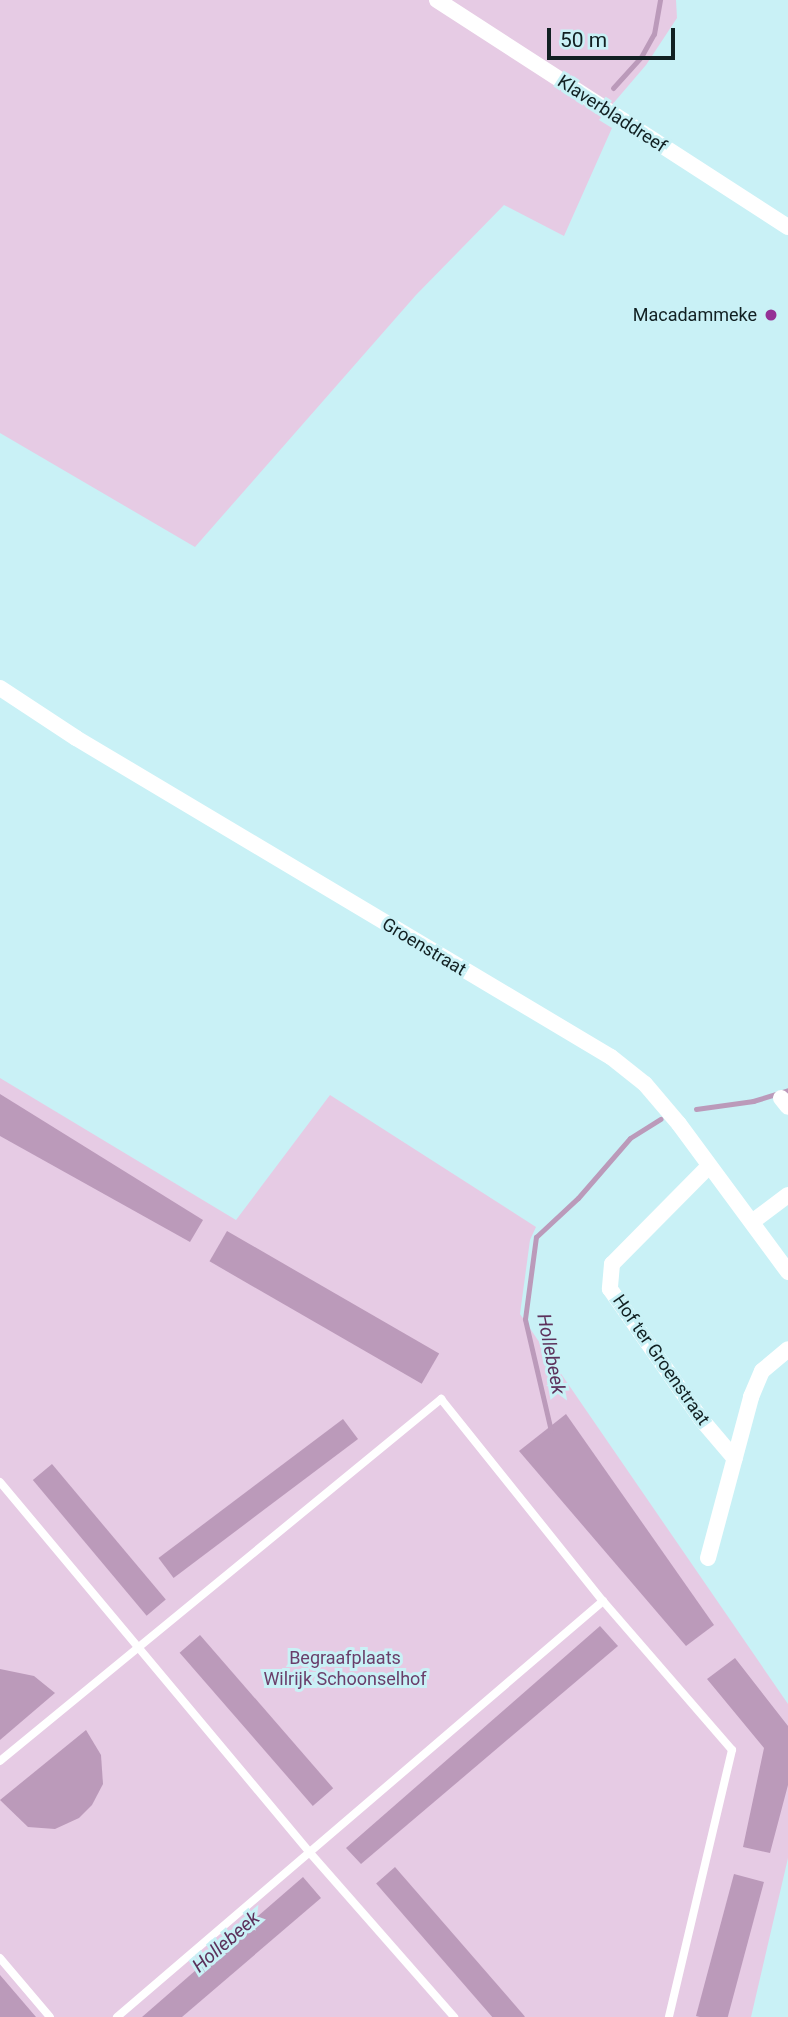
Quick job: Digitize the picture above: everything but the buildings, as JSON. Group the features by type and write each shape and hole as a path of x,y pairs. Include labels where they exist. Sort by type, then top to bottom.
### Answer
{"street":[{"name":"Klaverbladdreef","path":"437,0 788,227"},
{"name":"Groenstraat","path":"0,688 88,745 611,1056 645,1084 788,1272"},
{"name":"Hof ter Groenstraat","path":"709,1166 611,1264 610,1289 701,1419 735,1459"},
{"path":"752,1222 788,1195"},
{"path":"708,1558 751,1397 762,1371 788,1349"}],"lane":[{"path":"0,1762 441,1399 603,1601 732,1750 669,2017"},
{"path":"2,1488 140,1647 311,1854 454,2017"},
{"path":"117,2017 311,1854 603,1601"},
{"path":"0,1958 50,2017"}],"green space":[{"path":"0,0 676,0 677,18 646,65 599,120 612,128 564,236 504,205 416,295 195,547 0,433"},
{"name":"Begraafplaats Wilrijk Schoonselhof","path":"0,1078 236,1220 330,1095 536,1227 530,1240 520,1314 788,1704 788,1858 751,2017 0,2017"}],"shaded area":[{"path":"0,1094 203,1220 190,1242 0,1136"},
{"path":"227,1231 439,1354 422,1384 210,1261"},
{"path":"566,1414 714,1625 686,1646 519,1451"},
{"path":"343,1419 358,1439 174,1578 159,1558"},
{"path":"52,1464 166,1600 147,1616 33,1480"},
{"path":"600,1626 618,1646 361,1864 346,1848"},
{"path":"200,1635 333,1788 313,1806 180,1653"},
{"path":"735,1658 788,1726 788,1785 770,1853 743,1847 764,1748 707,1679"},
{"path":"0,1669 34,1676 55,1693 0,1740"},
{"path":"86,1730 101,1755 103,1784 92,1805 79,1818 55,1829 28,1827 0,1800"},
{"path":"395,1867 525,2016 492,2017 376,1883"},
{"path":"734,1874 764,1882 728,2017 696,2016"},
{"path":"303,1877 321,1898 182,2017 142,2017"},
{"path":"0,1975 36,2017 0,2017"}],"waterway":[{"path":"613,88 641,57 654,34 660,0"},
{"name":"Hollebeek","path":"696,1109 753,1101 788,1090"},
{"name":"Hollebeek","path":"551,1431 525,1319 536,1237 578,1198 630,1138 661,1119"}],"place":[{"name":"Macadammeke","path":"771,315"}]}
